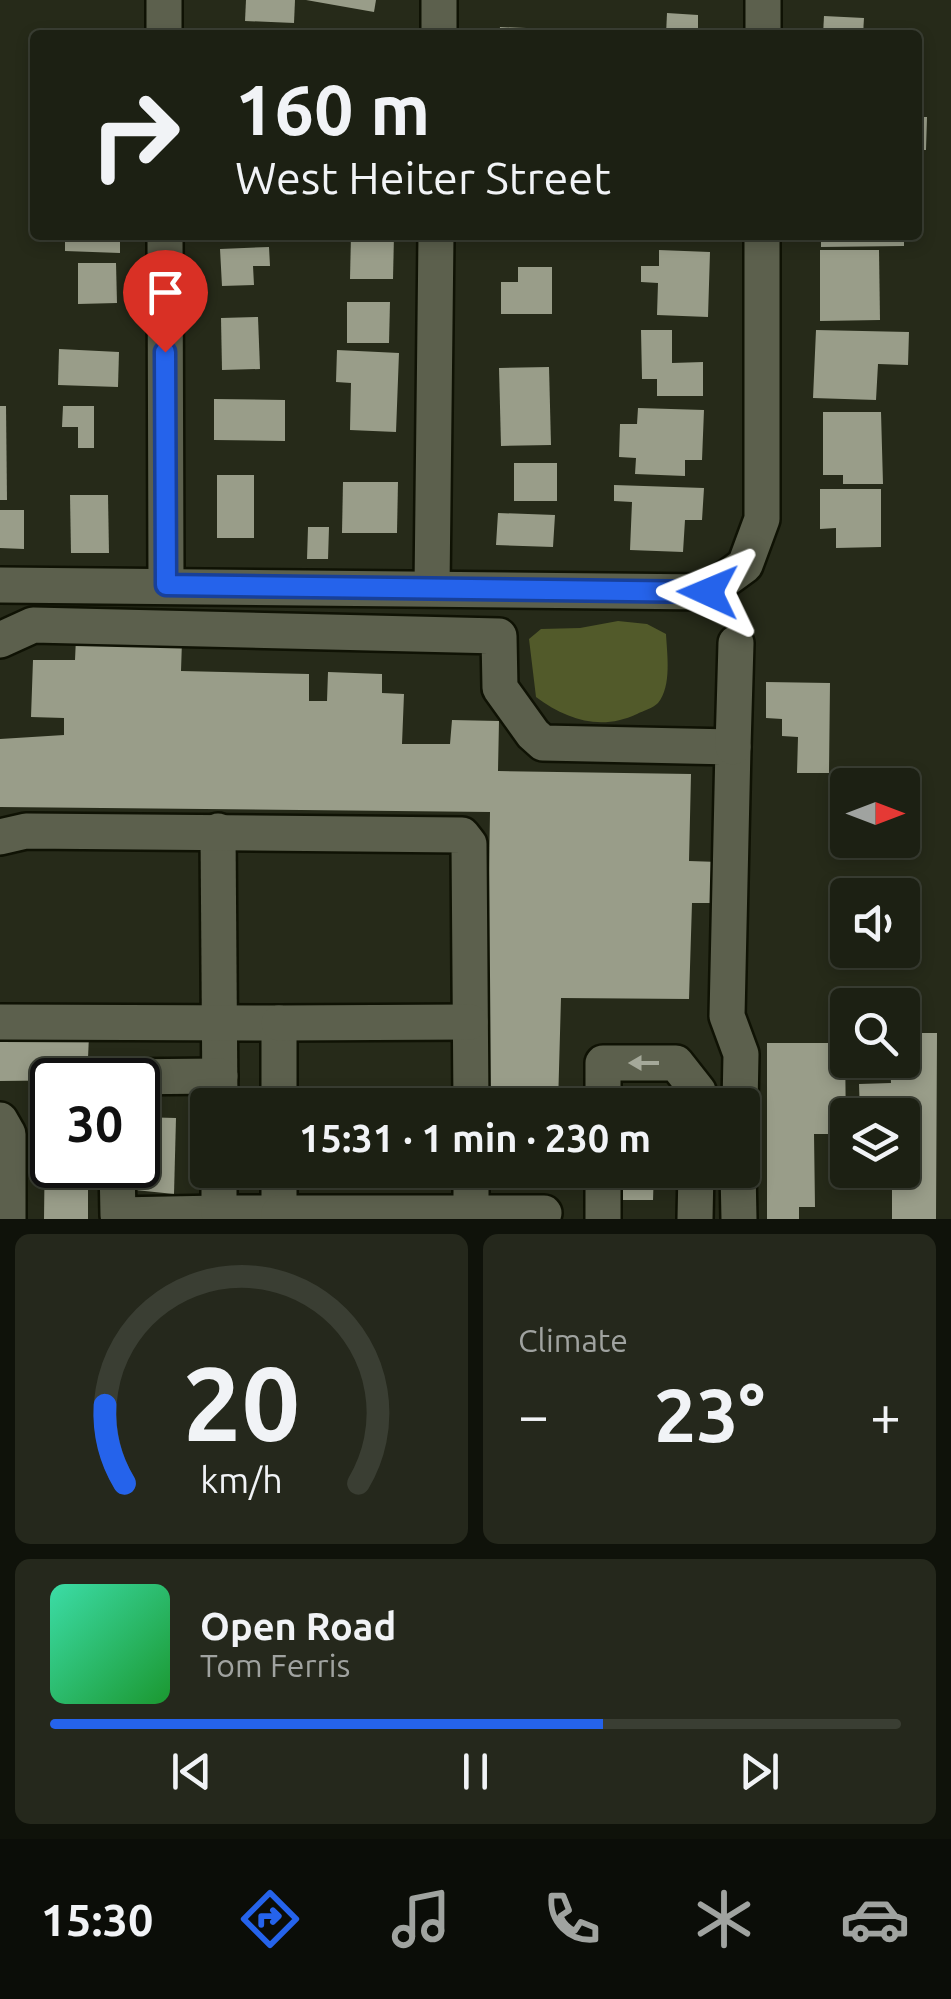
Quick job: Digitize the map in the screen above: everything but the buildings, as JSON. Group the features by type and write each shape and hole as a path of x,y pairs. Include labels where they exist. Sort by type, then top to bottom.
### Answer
{"street":[{"path":"164,0 164,30"},
{"path":"439,30 440,0"},
{"path":"762,0 762,30"},
{"path":"165,240 166,585"},
{"path":"432,588 436,240"},
{"path":"0,585 708,592 745,565 762,518 762,240"},
{"path":"0,640 33,625 499,636 500,688 533,734 544,742 734,747"},
{"path":"736,643 727,1016 741,1054 740,1088"},
{"path":"0,838 26,830 462,835 469,844 471,1088"},
{"path":"218,831 220,1088"},
{"path":"0,1022 470,1022"},
{"path":"116,1023 116,1058"},
{"path":"278,1023 278,1088"},
{"path":"603,1088 603,1063 676,1063 696,1088"},
{"path":"160,1084 201,1088"},
{"path":"0,1120 8,1134 8,1219"},
{"path":"117,1188 118,1215 544,1213"},
{"path":"219,1213 220,1188"},
{"path":"278,1188 278,1216"},
{"path":"471,1188 471,1216"},
{"path":"603,1188 603,1219"},
{"path":"695,1219 696,1188"},
{"path":"738,1188 739,1219"}],"shaded area":[{"path":"618,621 647,624 666,634 667,679 658,703 624,719 597,722 572,717 536,697 529,639 541,629 580,628"}],"route":[{"path":"165,352 166,585 708,592"}]}
